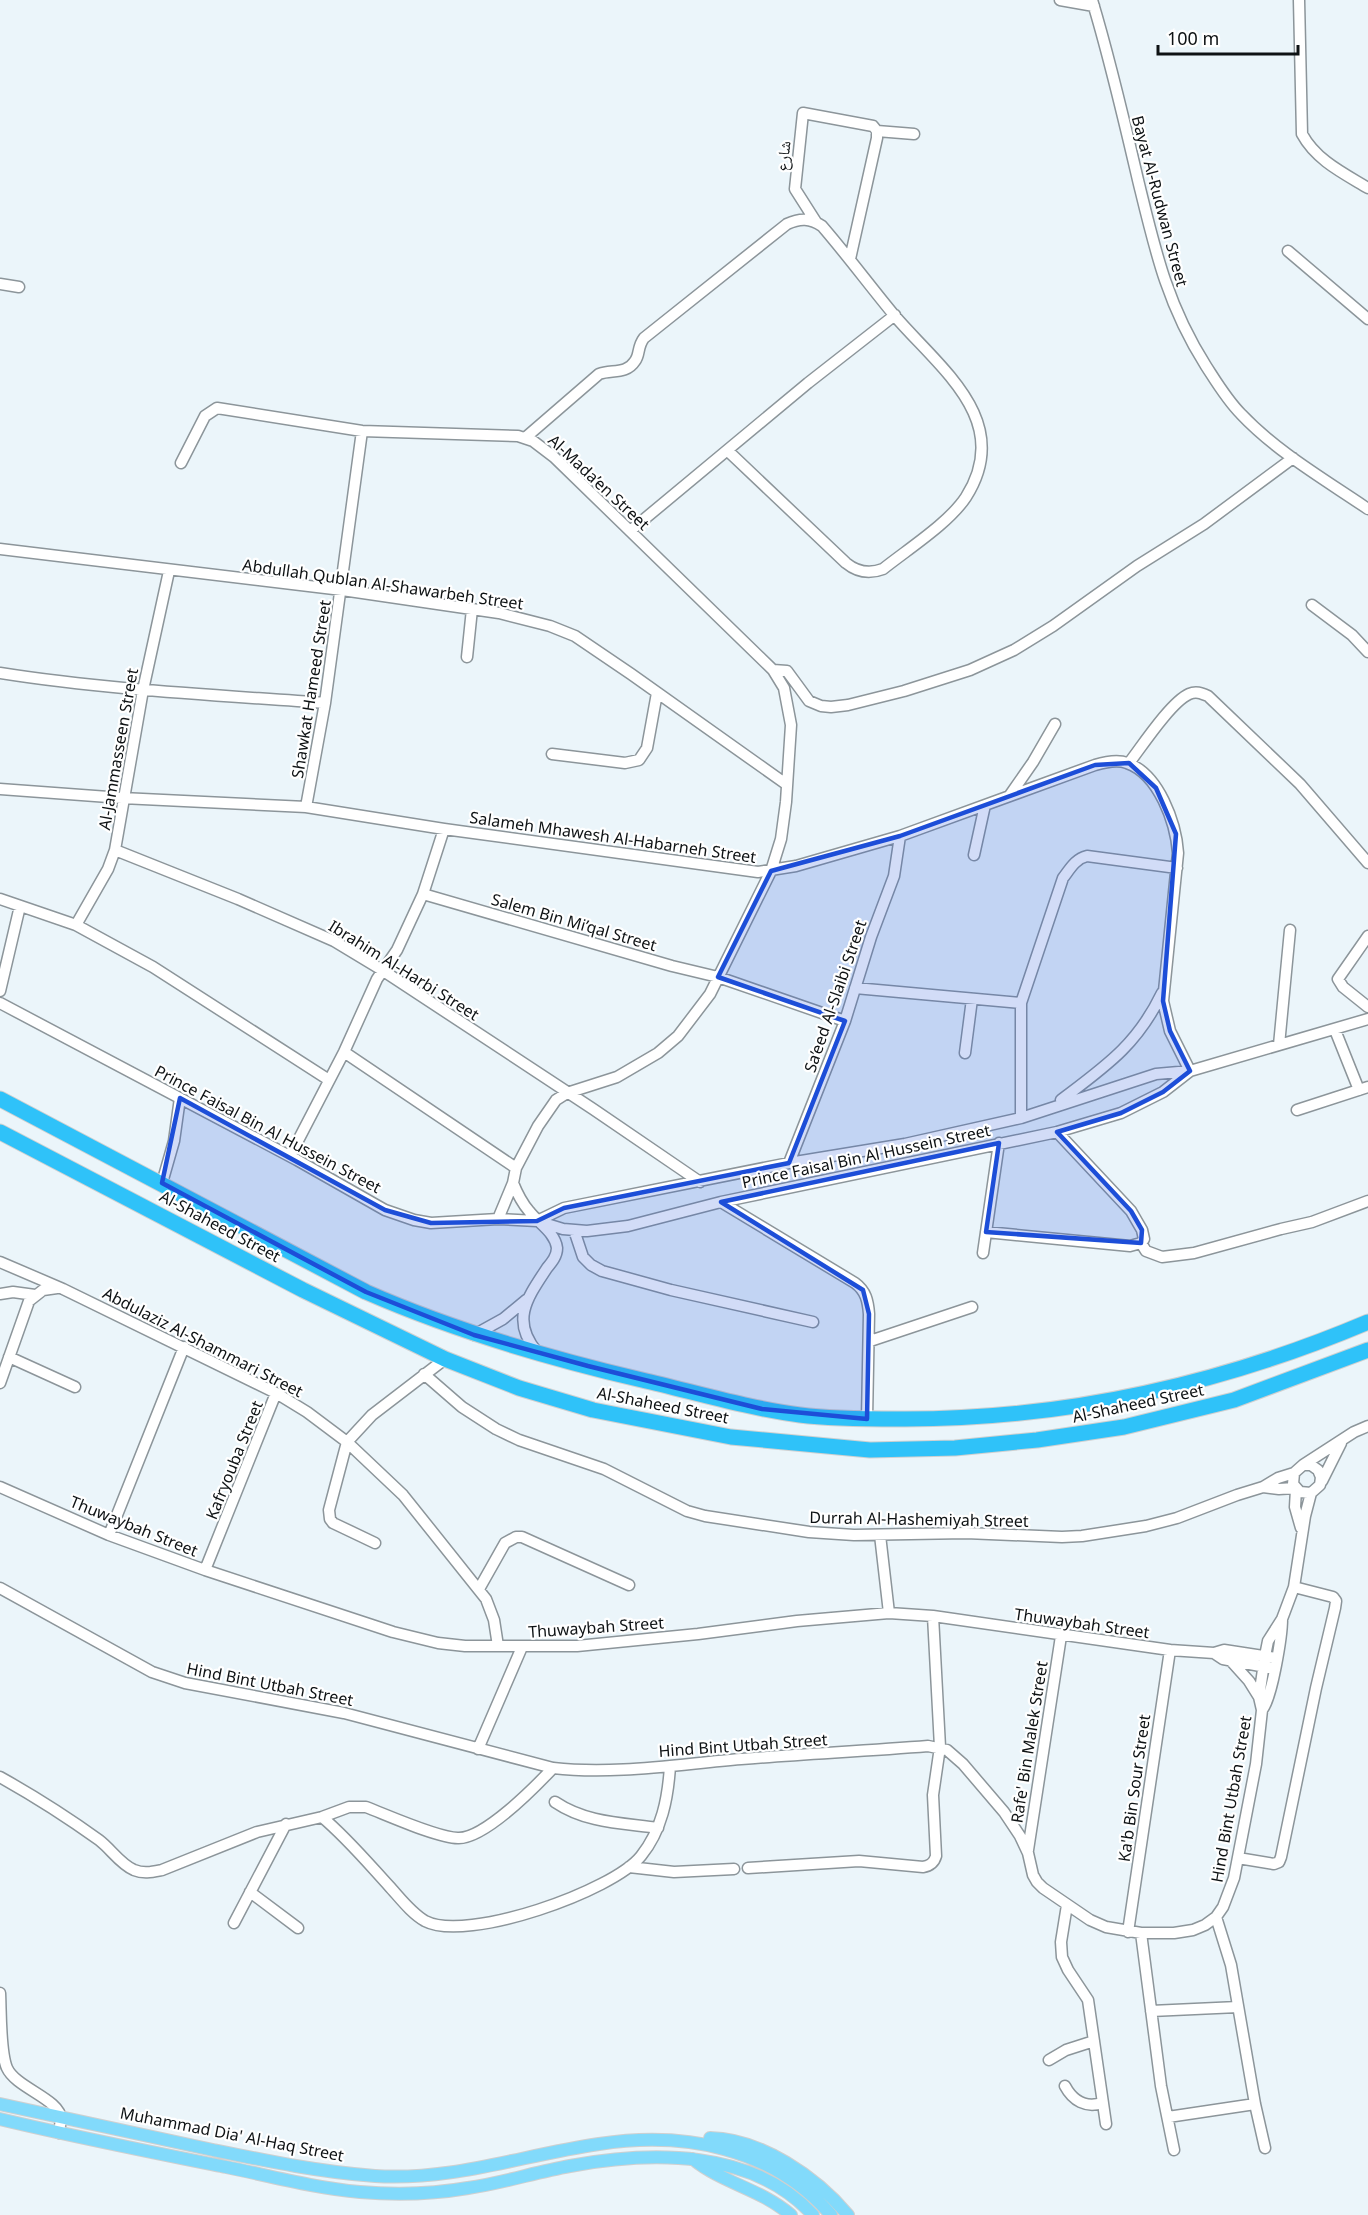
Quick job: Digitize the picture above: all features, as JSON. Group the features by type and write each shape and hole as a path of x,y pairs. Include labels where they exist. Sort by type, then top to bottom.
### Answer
{"highway":[{"name":"Al-Shaheed Street","path":"0,1099 366,1292 418,1314 474,1335 622,1375 762,1409 799,1415 867,1419 942,1419 993,1416 1076,1406 1137,1396 1224,1375 1325,1340 1368,1322"},
{"name":"Al-Shaheed Street","path":"0,1132 275,1276 445,1359 535,1394 627,1418 731,1437 870,1450 906,1450 1037,1440 1124,1427 1234,1400 1368,1350"}],"main road":[{"name":"Muhammad Dia' Al-Haq Street","path":"0,2104 285,2164 396,2177 460,2173 606,2143 632,2140 688,2141 722,2147 770,2166 801,2186 831,2215"},
{"name":"Muhammad Dia' Al-Haq Street","path":"0,2119 315,2185 358,2192 390,2194 466,2189 602,2161 692,2158 723,2164 752,2174 783,2190 813,2215"},
{"path":"142,2150 145,2136"},
{"path":"688,2141 720,2138 776,2157 820,2186 848,2215"},
{"path":"692,2158 713,2174 768,2198 791,2215"}],"street":[{"path":"1060,0 1093,3"},
{"path":"1299,0 1302,134 1309,148 1326,163 1368,188"},
{"name":"Bayat Al-Rudwan Street","path":"1093,3 1156,254 1170,297 1192,343 1228,400 1255,427 1293,459 1368,509"},
{"name":"شارع","path":"816,222 795,189 803,112 870,124 877,131"},
{"path":"850,259 877,131 914,134"},
{"path":"525,438 599,374 605,371 623,371 635,362 639,345 644,338 788,224 801,219 816,222 822,226 894,315 963,392 977,419 981,450 975,480 959,506 945,520 883,569 870,572 857,570 846,563 728,451"},
{"path":"1288,251 1368,319"},
{"path":"0,284 19,287"},
{"path":"630,531 808,383 894,315"},
{"name":"Al-Mada’en Street","path":"181,463 205,416 217,408 362,431 510,435 525,438 548,451 773,670 784,688 791,725 784,821 771,871 710,994 678,1036 668,1046 617,1077 567,1093"},
{"name":"Shawkat Hameed Street","path":"306,807 317,753 342,590 362,431"},
{"path":"773,670 783,669 790,673 809,701 831,707 848,705 970,670 1014,650 1053,626 1137,566 1204,524 1293,459"},
{"name":"Abdullah Qublan Al-Shawarbeh Street","path":"0,549 342,590 472,609 523,618 550,626 575,636 786,784"},
{"name":"Al-Jammasseen Street","path":"76,925 108,869 115,850 122,798 169,571"},
{"path":"1312,605 1352,634 1368,652"},
{"path":"467,657 472,609"},
{"path":"0,673 39,680 143,690 325,703"},
{"path":"1190,1071 1167,1021 1164,990 1177,868 1177,841 1168,808 1149,780 1129,763 1164,718 1192,692 1208,696 1300,784 1368,863"},
{"path":"552,754 630,764 639,760 647,748 657,693"},
{"path":"1010,796 1055,724"},
{"name":"Salameh Mhawesh Al-Habarneh Street","path":"0,789 122,798 306,807 444,829 745,871 771,871 900,836 1095,765 1112,761 1129,763"},
{"path":"974,855 985,805"},
{"path":"290,1156 344,1052 382,970 397,950 423,894 444,829"},
{"name":"Sa’eed Al-Slaibi Street","path":"789,1163 845,1021 871,937 894,876 900,836"},
{"name":"Ibrahim Al-Harbi Street","path":"115,850 334,941 382,970 700,1182"},
{"path":"1021,1118 1021,1003 1063,878 1074,863 1087,856 1177,868"},
{"name":"Salem Bin Mi’qal Street","path":"423,894 660,963 718,977 845,1021"},
{"path":"0,899 76,925 174,980 329,1080"},
{"path":"0,991 20,906"},
{"path":"1279,1045 1290,930"},
{"path":"1368,936 1338,980 1343,987 1368,1007"},
{"path":"855,988 1021,1003"},
{"path":"1054,1106 1111,1062 1133,1040 1150,1017 1164,990"},
{"path":"965,1053 972,999"},
{"name":"Prince Faisal Bin Al Hussein Street","path":"0,1003 399,1215 431,1223 498,1219 537,1221 574,1230 615,1229 721,1203 1057,1132 1121,1113 1163,1092 1190,1071"},
{"name":"Prince Faisal Bin Al Hussein Street","path":"537,1221 564,1208 789,1163 905,1144 1021,1118 1146,1077 1168,1072 1190,1071 1368,1019"},
{"path":"1298,1110 1363,1089 1335,1030"},
{"path":"344,1052 516,1168"},
{"path":"498,1219 513,1183 516,1168 548,1110 556,1100 567,1093"},
{"path":"162,1183 174,1141 180,1098"},
{"path":"986,1232 1130,1246 1141,1243 1144,1239 1142,1230 1131,1211 1057,1132"},
{"path":"983,1253 999,1143"},
{"path":"513,1183 525,1207 555,1241 556,1253 528,1298 524,1309 523,1320 529,1343 537,1352"},
{"path":"1141,1243 1146,1251 1162,1257 1194,1253 1312,1222 1368,1201"},
{"path":"721,1203 860,1286 868,1303 870,1341 867,1419"},
{"path":"574,1230 583,1257 602,1271 670,1290 813,1322"},
{"name":"Abdulaziz Al-Shammari Street","path":"0,1262 63,1289 276,1393 307,1412 347,1442 403,1495 479,1589 492,1613 498,1646"},
{"path":"0,1383 26,1308 35,1295 43,1290 53,1287 63,1289"},
{"path":"0,1294 14,1292 35,1295"},
{"path":"474,1335 503,1319 528,1298"},
{"path":"870,1341 972,1307"},
{"path":"109,1535 184,1347"},
{"path":"9,1357 75,1387"},
{"path":"375,1543 333,1523 330,1519 329,1510 347,1442 372,1415 445,1359"},
{"name":"Durrah Al-Hashemiyah Street","path":"424,1374 462,1407 495,1429 519,1440 604,1469 687,1510 705,1516 809,1532 854,1535 948,1533 1062,1538 1082,1536 1162,1523 1263,1487 1294,1473"},
{"name":"Kafryouba Street","path":"205,1570 276,1393"},
{"path":"1342,1440 1318,1489 1306,1494 1295,1488 1292,1480 1294,1473 1303,1465 1342,1440 1368,1426"},
{"path":"1303,1465 1311,1465 1318,1470 1322,1481"},
{"name":"Thuwaybah Street","path":"1,1486 109,1535 205,1570 415,1638 465,1646 577,1646 889,1613 933,1616 1170,1650 1214,1653 1224,1650 1270,1662"},
{"name":"Durrah Al-Hashemiyah Street","path":"1263,1487 1295,1488"},
{"name":"Hind Bint Utbah Street","path":"1295,1488 1295,1507 1302,1531"},
{"name":"Hind Bint Utbah Street","path":"1216,1917 1228,1898 1238,1858 1256,1764 1262,1710 1268,1698 1272,1633 1282,1619 1294,1587 1302,1531 1311,1493"},
{"path":"880,1535 889,1613"},
{"path":"479,1589 505,1543 516,1537 522,1537 629,1586"},
{"path":"1238,1858 1275,1864 1281,1857 1335,1608 1336,1601 1333,1597 1294,1587"},
{"name":"Hind Bint Utbah Street","path":"0,1588 152,1672 185,1683 344,1713 553,1768 618,1769 796,1755 940,1747"},
{"path":"748,1868 859,1861 923,1867 932,1864 936,1856 933,1795 940,1747 933,1616"},
{"name":"Rafe' Bin Malek Street","path":"1028,1853 1061,1636"},
{"path":"478,1749 522,1647"},
{"name":"Ka'b Bin Sour Street","path":"1128,1932 1170,1650"},
{"name":"Thuwaybah Street","path":"1214,1653 1220,1658 1230,1660 1270,1662"},
{"path":"1230,1660 1250,1681 1259,1698"},
{"name":"Hind Bint Utbah Street","path":"1262,1710 1259,1698 1270,1662"},
{"path":"940,1747 958,1759 1004,1812 1024,1843 1037,1882 1067,1905 1097,1923 1141,1934 1193,1930 1216,1917 1231,1965 1265,2148"},
{"path":"322,1817 351,1843 409,1908 426,1921 436,1925 474,1926 520,1916 564,1901 629,1868 641,1857 658,1828 666,1802 670,1766"},
{"path":"0,1777 84,1829 129,1867 148,1873 162,1870 238,1838 286,1824 322,1817 355,1805 448,1837 464,1838 504,1814 529,1793 553,1768"},
{"path":"555,1802 586,1818 658,1828"},
{"path":"234,1923 286,1824"},
{"path":"629,1868 674,1872 734,1869"},
{"path":"250,1892 298,1928"},
{"path":"1067,1905 1061,1942 1062,1957 1088,2000 1106,2124"},
{"path":"1141,1934 1161,2086 1174,2150"},
{"path":"0,1992 5,2058 8,2069 19,2082 54,2107 61,2118 59,2133"},
{"path":"1151,2011 1238,2007"},
{"path":"1048,2060 1066,2050 1094,2041"},
{"path":"1065,2086 1071,2096 1080,2102 1091,2105 1102,2103"},
{"path":"1167,2117 1255,2104"}],"highlighted area":[{"path":"1129,763 1156,788 1176,834 1163,1001 1170,1031 1190,1071 1163,1092 1121,1113 1057,1132 1131,1211 1142,1230 1141,1243 986,1232 999,1143 721,1202 863,1290 869,1314 867,1419 762,1409 588,1366 474,1335 366,1292 162,1183 180,1098 385,1210 431,1223 537,1221 564,1208 789,1163 845,1021 718,977 771,871 900,836 1095,765"}]}
